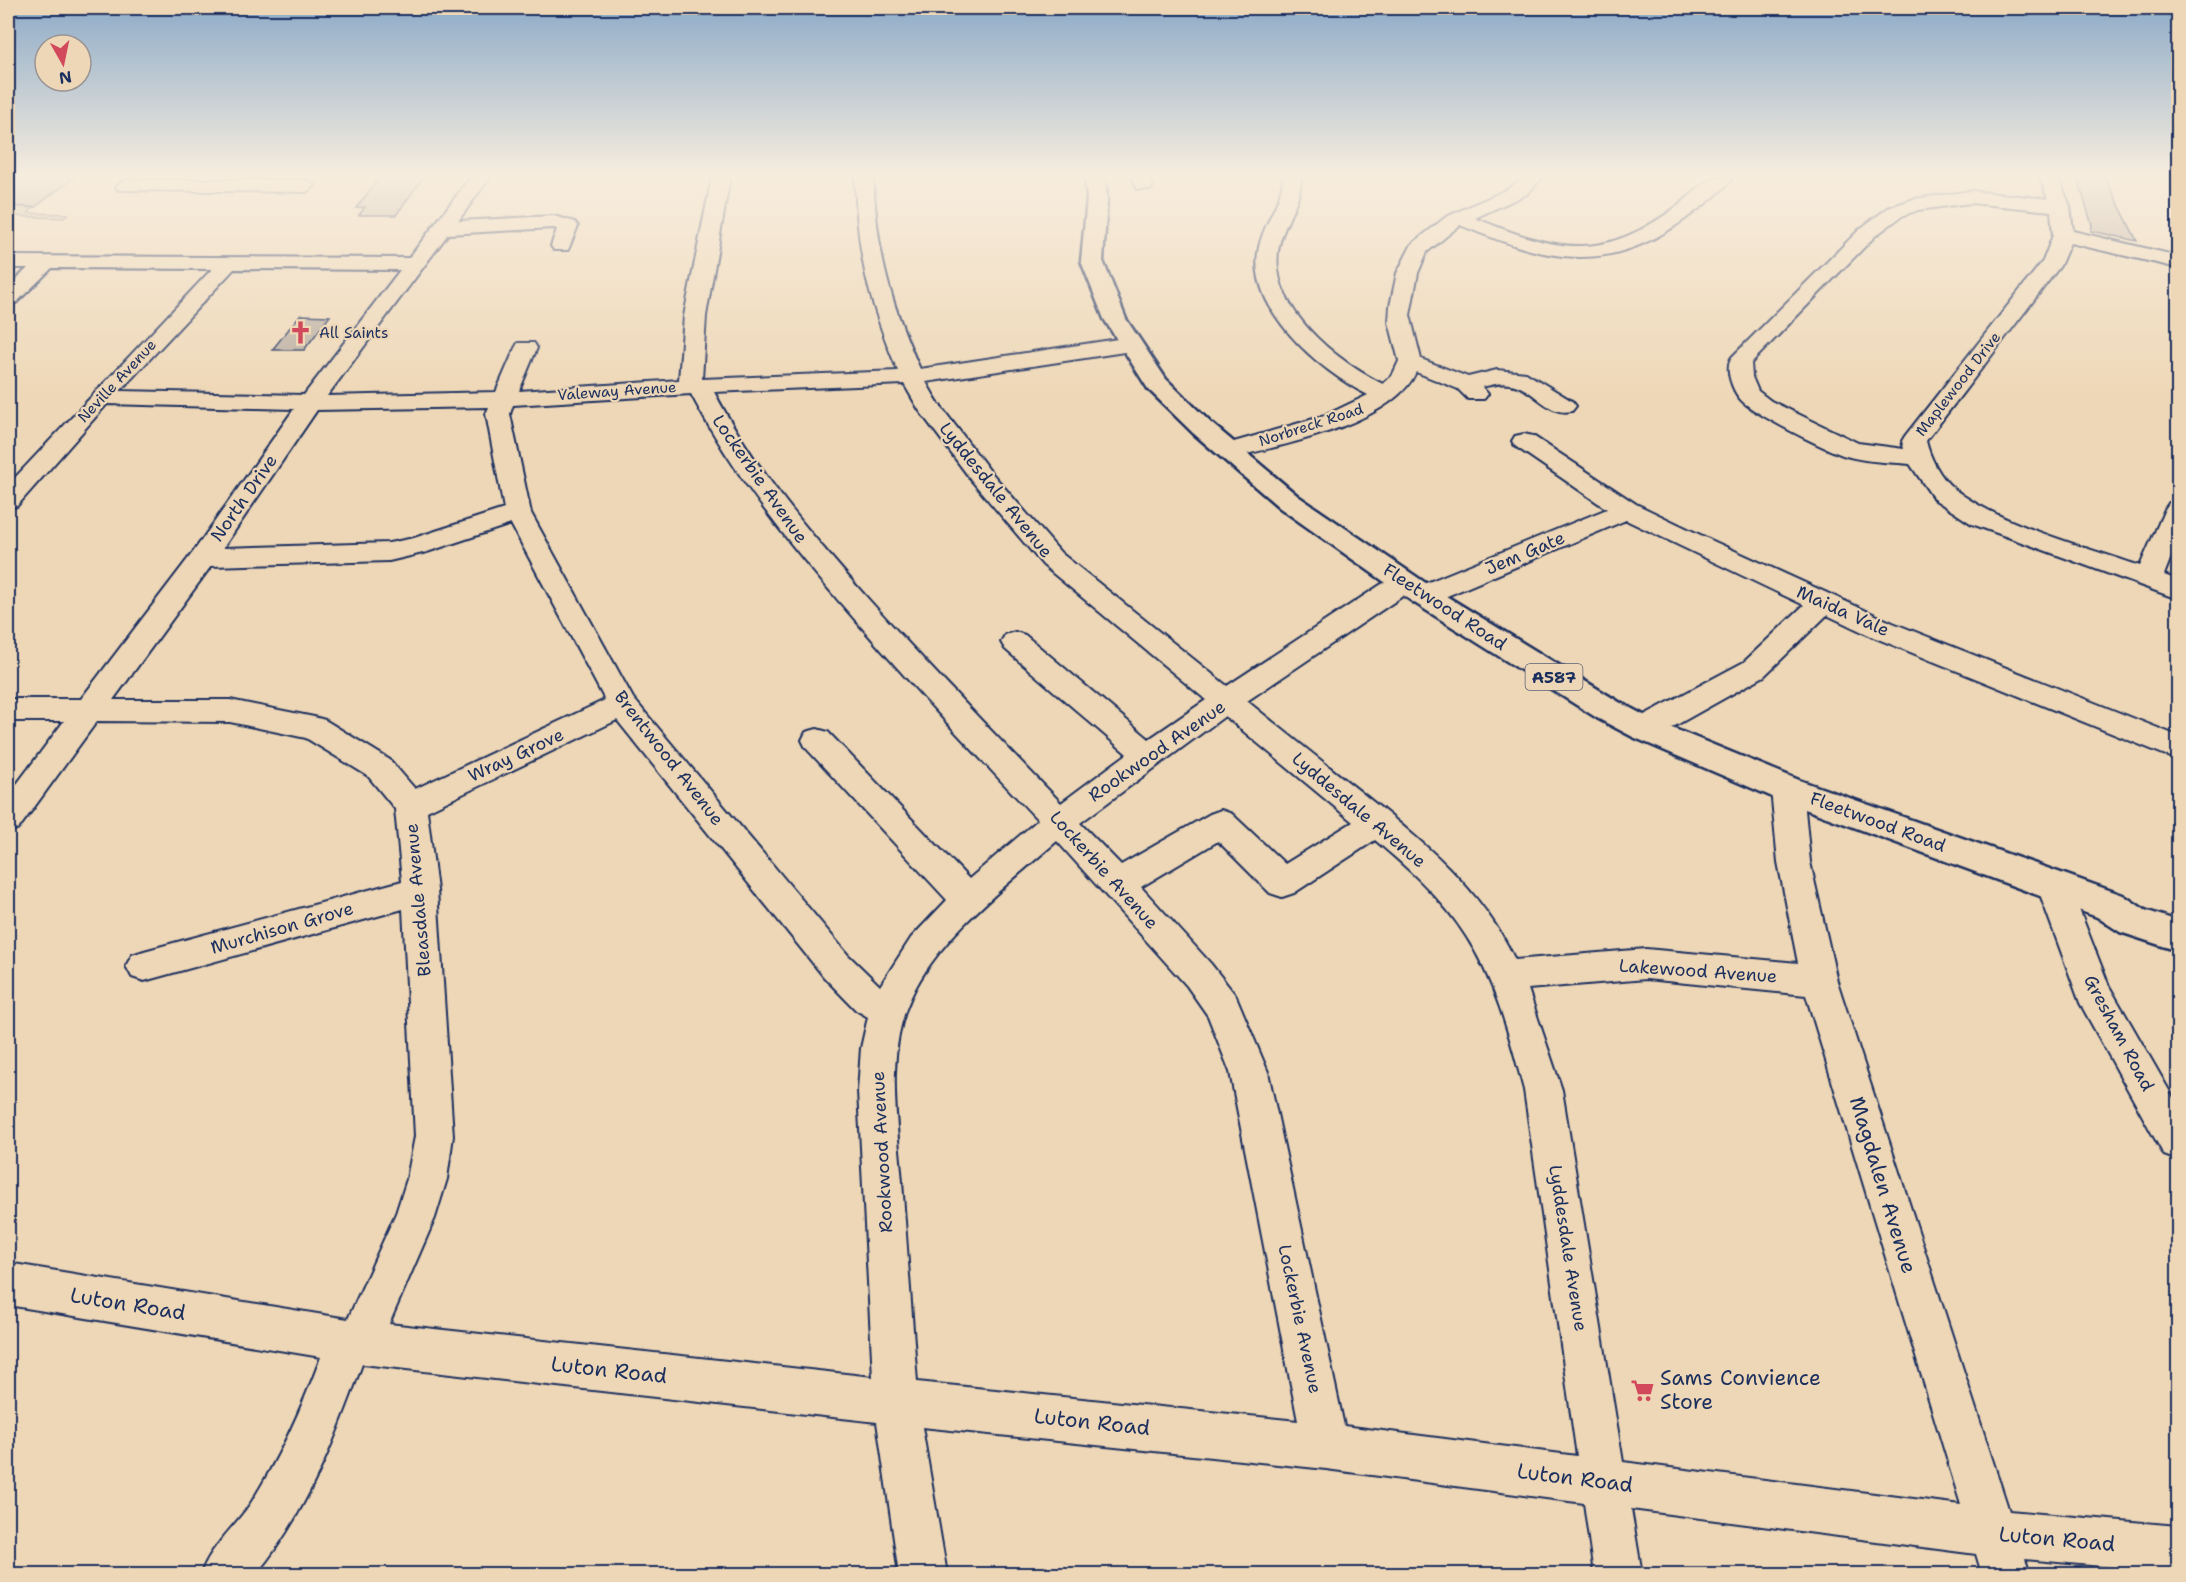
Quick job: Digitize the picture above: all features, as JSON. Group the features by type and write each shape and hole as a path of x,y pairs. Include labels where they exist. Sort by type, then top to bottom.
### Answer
{"main road":[{"name":"Fleetwood Road","path":"1093,251 1092,261 1115,319 1157,384 1229,451 1289,502 1413,589 1608,710 1644,729 1787,789 2110,906 2133,921 2177,921"}],"street":[{"name":"North Drive","path":"8,819 423,251"},
{"path":"694,386 695,316 707,251"},
{"name":"Lyddesdale Avenue","path":"870,251 888,321 912,377 927,405 974,467 1052,559 1424,864 1460,902 1486,938 1505,976 1526,1032 1543,1090 1618,1575"},
{"path":"1268,251 1268,266 1281,308 1304,339 1324,358 1356,381 1386,395"},
{"path":"1417,251 1400,302 1399,320 1410,362 1471,389 1500,374 1516,377 1529,382 1564,406"},
{"path":"1849,251 1740,362 1741,377 1748,394 1763,406 1852,450 1918,458"},
{"name":"Maplewood Drive","path":"2057,251 2053,262 1914,441 1918,458 1943,493 1981,518 2178,590"},
{"path":"2129,251 2178,262"},
{"path":"8,262 413,264"},
{"path":"8,298 46,263"},
{"name":"Neville Avenue","path":"8,500 229,263"},
{"name":"Valeway Avenue","path":"101,398 363,404 504,399 694,386 912,377 1131,344"},
{"name":"Brentwood Avenue","path":"526,348 498,414 518,513 622,705 836,966 869,999 887,1010"},
{"name":"Norbreck Road","path":"1229,451 1351,414 1386,395 1405,372 1410,362"},
{"name":"Lockerbie Avenue","path":"694,386 789,527 916,671 1118,884 1217,999 1242,1052 1262,1130 1326,1446"},
{"name":"Maida Vale","path":"1524,441 1627,510 1883,630 2178,748"},
{"path":"2148,580 2178,509"},
{"name":"Jem Gate","path":"1413,589 1627,510"},
{"path":"202,556 389,552 418,546 518,513"},
{"name":"Rookwood Avenue","path":"923,1575 896,1402 877,1091 878,1056 887,1010 901,981 922,951 968,900 1059,820 1228,702 1413,589"},
{"path":"1644,729 1754,669 1824,602"},
{"path":"1016,642 1149,756"},
{"name":"Wray Grove","path":"410,805 622,705"},
{"name":"Bleasdale Avenue","path":"8,710 230,711 314,728 379,768 410,805 420,890 434,1136 427,1179 415,1218 354,1341 320,1423 298,1466 240,1559 225,1575"},
{"path":"817,740 968,900"},
{"name":"Magdalen Avenue","path":"1787,789 1794,862 1819,981 2006,1575"},
{"path":"1118,884 1221,823 1282,883 1376,823"},
{"name":"Gresham Road","path":"2054,886 2093,992 2178,1142"},
{"name":"Murchison Grove","path":"144,966 420,890"},
{"name":"Lakewood Avenue","path":"1505,976 1646,964 1819,981"},
{"name":"Luton Road","path":"8,1284 354,1341 896,1402 1326,1446 1993,1533 2178,1550"}],"building":[{"name":"All Saints","path":"300,315 330,316 304,350 272,350"}],"place":[{"name":"All Saints","path":"301,333"},
{"name":"Sams Convience Store","path":"1642,1390"}]}
